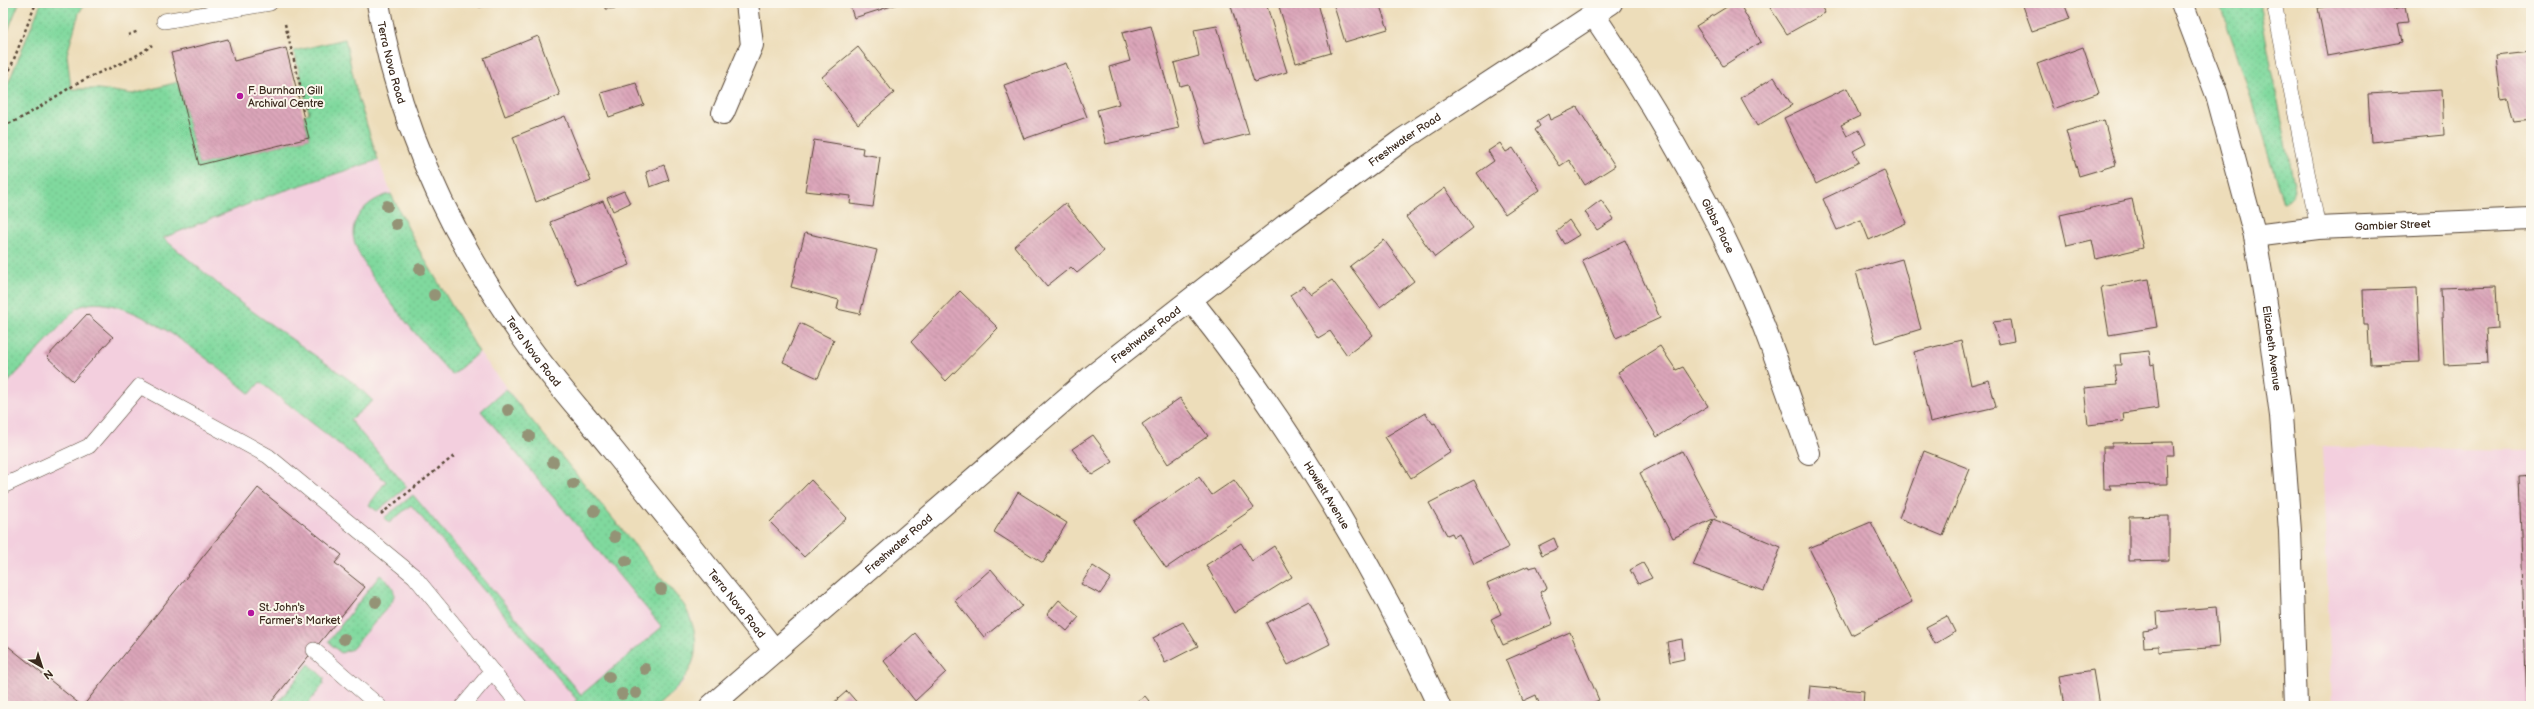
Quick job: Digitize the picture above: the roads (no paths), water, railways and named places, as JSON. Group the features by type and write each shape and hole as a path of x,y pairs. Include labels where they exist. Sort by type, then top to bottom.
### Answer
{"street":[{"name":"Terra Nova Road","path":"378,3 394,79 418,146 443,206 480,275 526,342 775,651"},
{"path":"723,113 752,45 747,3"},
{"name":"Elizabeth Avenue","path":"2182,3 2217,95 2255,236 2268,316 2281,423 2290,531 2296,706"},
{"name":"Freshwater Road","path":"710,706 1090,378 1342,182 1485,84 1602,9"},
{"name":"Gibbs Place","path":"1602,9 1618,50 1662,124 1720,229 1744,279 1809,453"},
{"name":"Gambier Street","path":"2255,236 2318,228 2531,219"},
{"name":"Howlett Avenue","path":"1191,300 1256,385 1306,460 1390,604 1439,706"}],"lane":[{"path":"164,22 270,3"},
{"path":"2274,3 2318,228"},
{"path":"3,486 89,446 140,386 268,456 414,576 520,706"},
{"path":"314,650 379,706"},
{"path":"463,706 492,671"}],"place":[{"name":"F. Burnham Gill Archival Centre","path":"240,96"},
{"name":"St. John's Farmer's Market","path":"251,613"}]}
